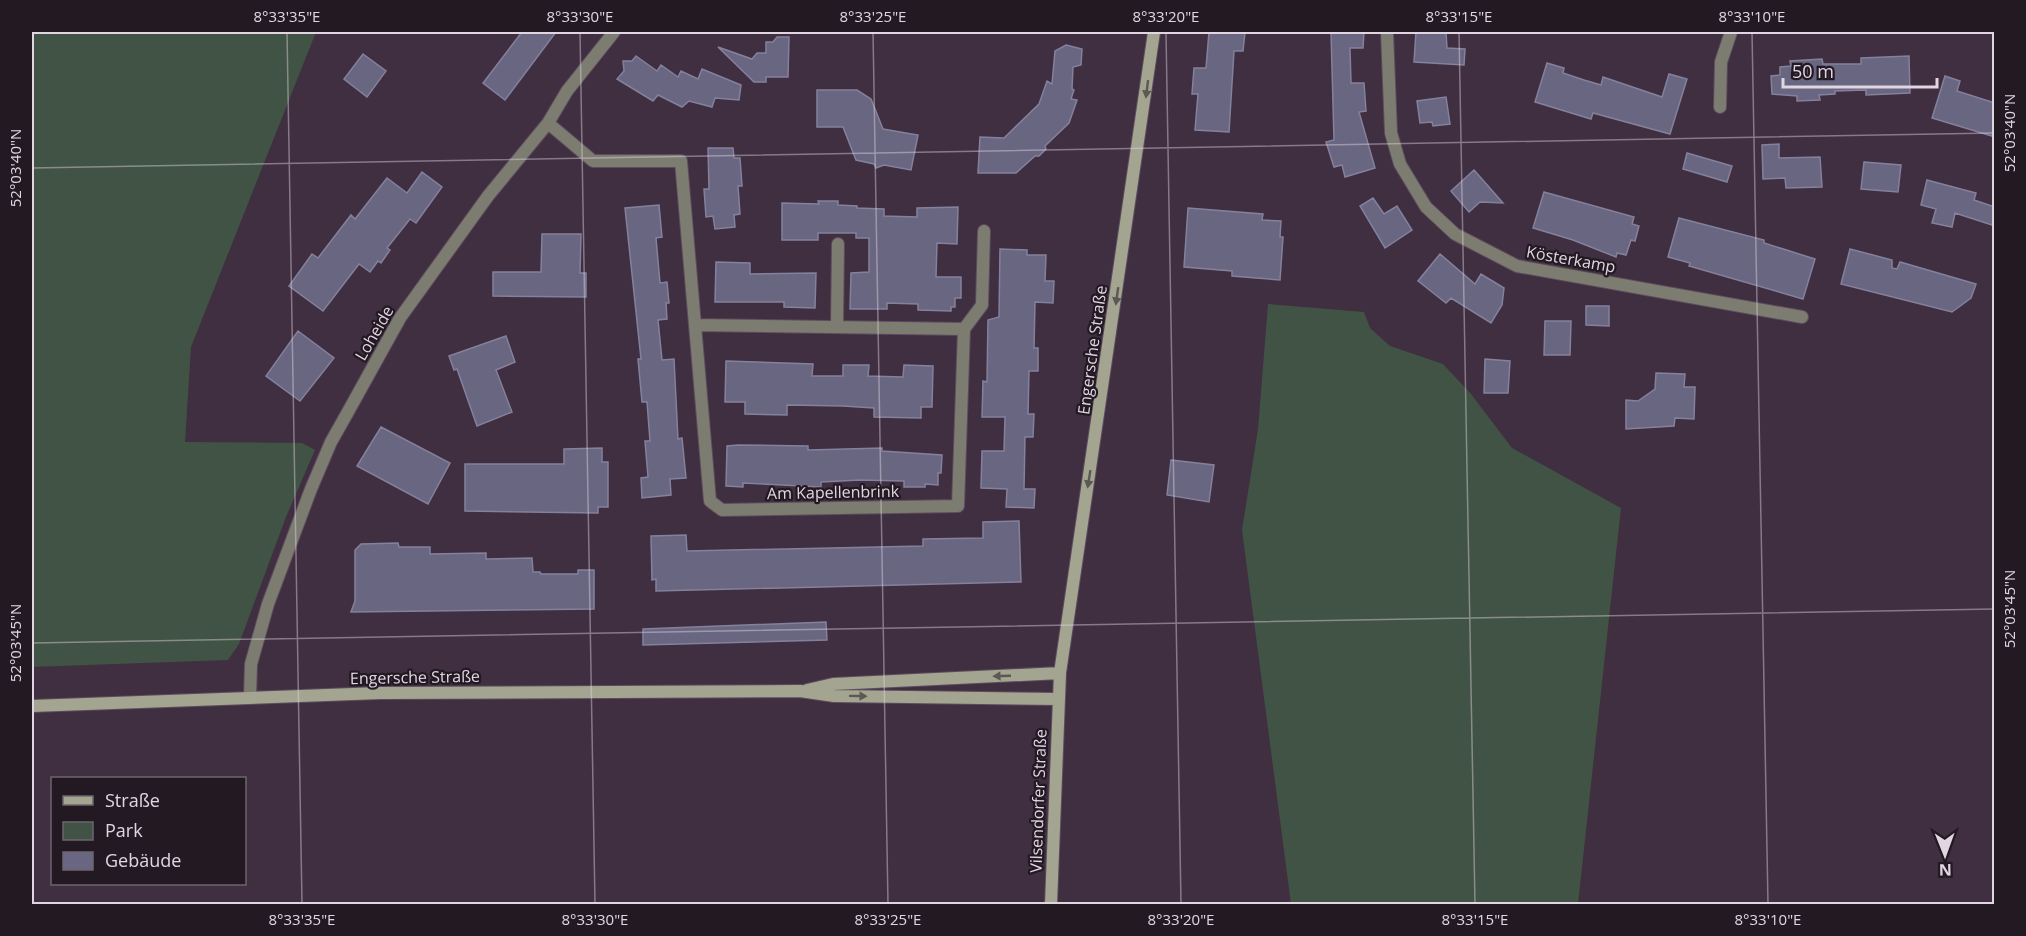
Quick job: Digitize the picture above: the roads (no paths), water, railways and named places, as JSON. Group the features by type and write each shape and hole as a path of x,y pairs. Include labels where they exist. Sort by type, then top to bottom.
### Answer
{"main road":[{"name":"Engersche Straße","path":"32,705 250,696 800,691 834,696 1058,699 1154,32"},
{"name":"Engersche Straße","path":"800,691 833,684 1060,673"},
{"name":"Vilsendorfer Straße","path":"1051,904 1058,699"}],"street":[{"name":"Loheide","path":"250,696 251,664 268,604 331,442 400,318 488,196 548,123 567,92 614,32"},
{"name":"Kösterkamp","path":"1387,32 1391,133 1400,164 1426,207 1455,234 1517,266 1802,317"},
{"path":"1720,107 1721,62 1731,32"},
{"name":"Am Kapellenbrink","path":"548,123 593,160 681,161 710,501 722,510 958,506 964,329"},
{"path":"696,325 964,329 982,305 984,231"},
{"path":"837,327 838,244"}]}
